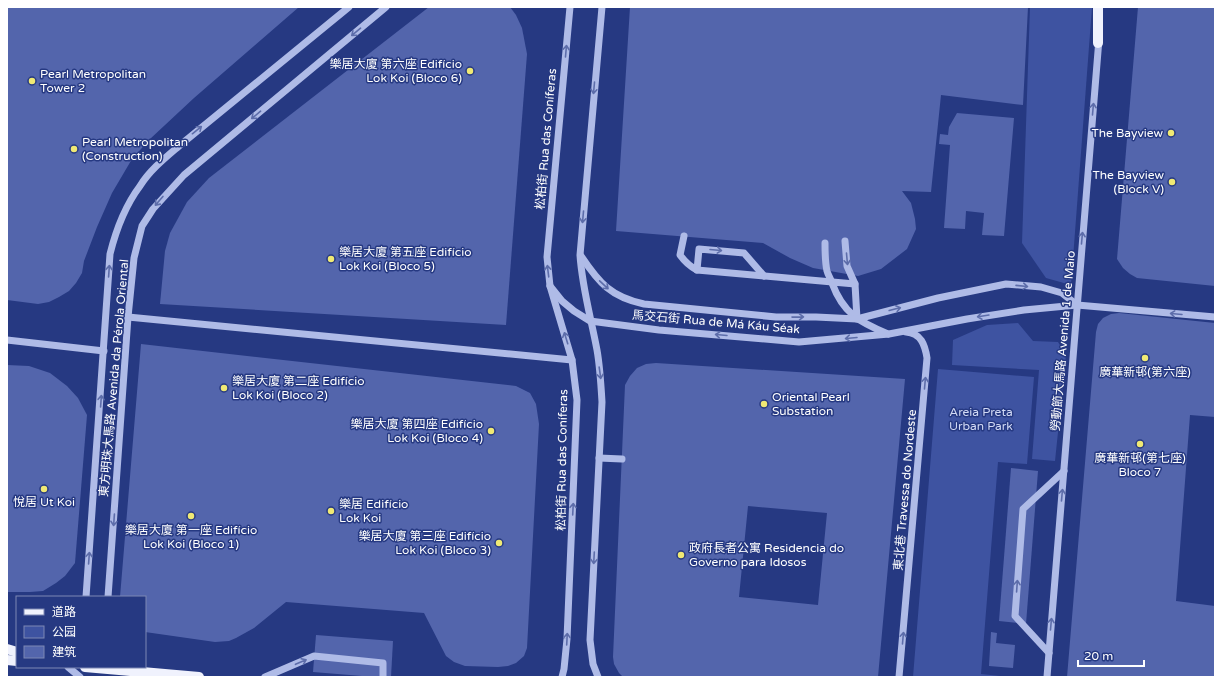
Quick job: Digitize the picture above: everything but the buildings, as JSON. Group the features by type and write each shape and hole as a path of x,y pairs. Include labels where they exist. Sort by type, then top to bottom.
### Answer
{"main road":[{"path":"1098,43 1100,7"},
{"path":"96,668 199,677"}],"street":[{"name":"東方明珠大馬路 Avenida da Pérola Oriental","path":"86,596 110,254 116,231 128,205 140,186 157,165 349,7"},
{"name":"東方明珠大馬路 Avenida da Pérola Oriental","path":"108,596 128,317 134,258 142,226 153,209 184,175 386,7"},
{"name":"松柏街 Rua das Coníferas","path":"562,677 567,639 577,400 572,360 550,286 547,257 570,7"},
{"path":"598,677 593,664 590,640 602,402 601,378 597,349 581,270 580,255 602,7"},
{"name":"勞動節大馬路 Avenida 1 de Maio","path":"1047,677 1098,43"},
{"path":"684,236 680,255 690,267 697,270 855,284"},
{"path":"845,241 847,266 855,284 857,319"},
{"path":"825,243 827,272 835,292 842,304 857,319 866,325 889,334"},
{"path":"697,270 699,249 744,253 764,276"},
{"name":"馬交石街 Rua de Má Káu Séak","path":"580,255 592,273 603,285 617,296 629,301 644,304 776,317 857,319 938,298 1006,284 1041,287 1062,293 1077,305"},
{"path":"550,286 562,301 590,320"},
{"name":"馬交石街 Rua de Má Káu Séak","path":"590,320 659,330 799,342 889,334 1024,310 1077,305 1215,317"},
{"path":"128,317 572,360"},
{"name":"東北巷 Travessa do Nordeste","path":"889,334 908,332 917,336 922,340 927,358 900,677"},
{"path":"7,340 104,351"},
{"path":"599,458 622,459"},
{"path":"1049,653 1015,616 1023,509 1064,471"},
{"path":"265,677 314,656 383,663 383,677"},
{"path":"69,668 80,677"},
{"path":"144,668 154,673"}],"green space":[{"path":"1030,7 1092,7 1071,285 1046,278 1022,243"},
{"path":"1018,323 1033,341 1058,342 1066,355 1055,461 1032,459 1039,370 952,365 953,340 987,325"},
{"name":"Areia Preta Urban Park","path":"938,369 1034,377 1027,464 998,462 981,674 1010,677 913,677"}],"place":[{"name":"樂居大廈 第六座 Edifício Lok Koi (Bloco 6)","path":"470,71"},
{"name":"Pearl Metropolitan Tower 2","path":"32,81"},
{"name":"The Bayview","path":"1171,133"},
{"name":"Pearl Metropolitan (Construction)","path":"74,149"},
{"name":"The Bayview (Block V)","path":"1172,182"},
{"name":"樂居大廈 第五座 Edifício Lok Koi (Bloco 5)","path":"331,259"},
{"name":"廣華新邨(第六座)","path":"1145,358"},
{"name":"樂居大廈 第二座 Edifício Lok Koi (Bloco 2)","path":"224,388"},
{"name":"Oriental Pearl Substation","path":"764,404"},
{"name":"樂居大廈 第四座 Edifício Lok Koi (Bloco 4)","path":"491,431"},
{"name":"廣華新邨(第七座) Bloco 7","path":"1140,444"},
{"name":"悅居 Ut Koi","path":"44,489"},
{"name":"樂居 Edifício Lok Koi","path":"331,511"},
{"name":"樂居大廈 第一座 Edifício Lok Koi (Bloco 1)","path":"191,516"},
{"name":"樂居大廈 第三座 Edifício Lok Koi (Bloco 3)","path":"499,543"},
{"name":"政府長者公寓 Residencia do Governo para Idosos","path":"681,555"}]}
